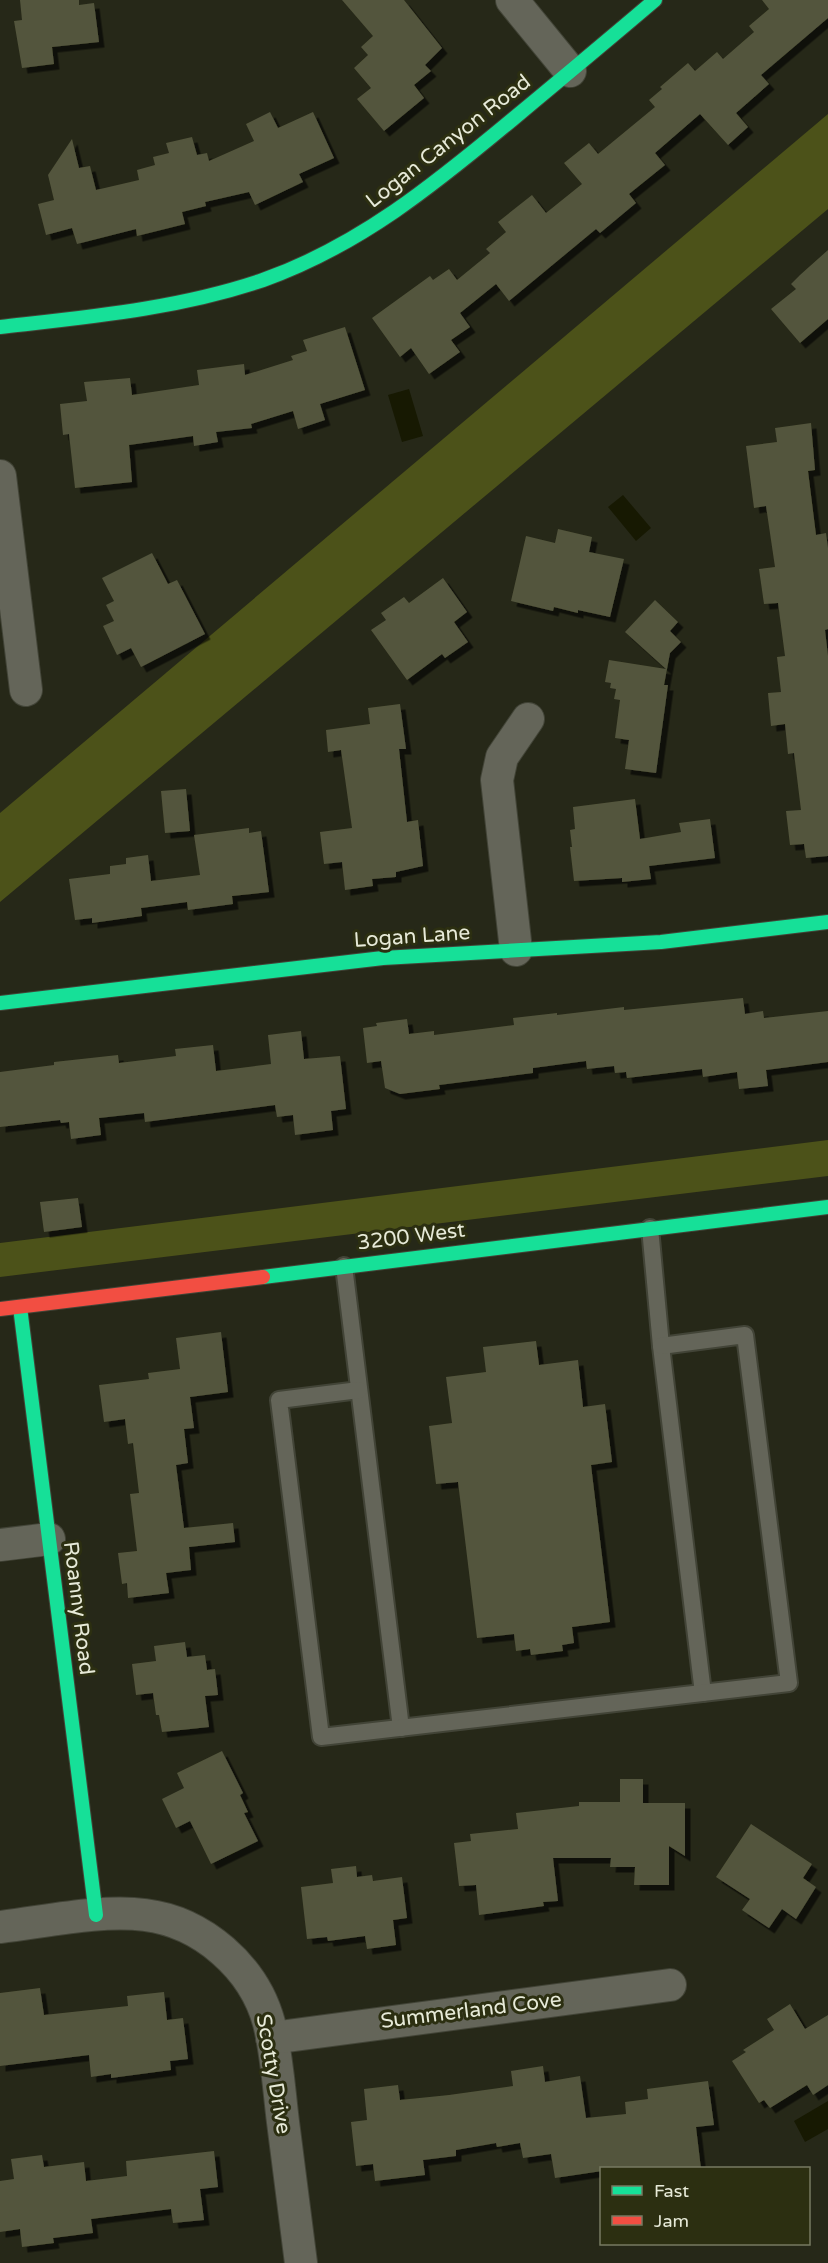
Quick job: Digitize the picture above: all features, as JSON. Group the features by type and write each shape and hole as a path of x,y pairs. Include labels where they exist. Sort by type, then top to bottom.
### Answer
{"street":[{"path":"512,0 570,71"},
{"name":"Logan Canyon Road","path":"0,327 129,312 175,304 265,279 346,243 416,198 655,0"},
{"path":"0,476 26,690"},
{"path":"516,950 497,780 502,757 528,719"},
{"name":"Logan Lane","path":"0,1003 383,958 662,942 828,922"},
{"name":"3200 West","path":"0,1309 828,1207"},
{"name":"Roanny Road","path":"20,1307 96,1915"},
{"path":"0,1545 49,1539"},
{"name":"Scotty Drive","path":"0,1927 96,1915 125,1913 147,1915 187,1927 206,1938 238,1966 251,1982 261,2001 272,2038 301,2263"},
{"name":"Summerland Cove","path":"272,2038 670,1985"}],"lane":[{"path":"650,1228 661,1346 704,1693"},
{"path":"344,1266 401,1728"},
{"path":"359,1390 279,1400 321,1737 789,1683 746,1335 661,1346"}],"green space":[{"path":"828,114 828,209 0,902 0,813"},
{"path":"828,1140 828,1176 0,1277 0,1243"}],"shaded area":[{"path":"409,389 423,436 402,442 388,395"},
{"path":"623,495 651,528 636,541 608,507"},
{"path":"828,2101 828,2129 805,2142 794,2121"}],"building":[{"path":"20,0 79,0 79,5 94,3 99,42 52,47 54,64 22,68 14,21 22,20"},
{"path":"342,0 404,0 442,48 425,65 431,71 414,85 424,98 384,131 357,99 371,88 354,68 368,55 361,47 373,36"},
{"path":"762,0 828,0 828,18 761,75 769,84 736,113 748,127 728,145 700,114 655,153 665,165 629,194 636,203 600,233 596,229 509,301 496,284 460,313 470,327 451,340 460,352 429,374 411,348 400,357 372,318 430,276 433,280 449,269 457,280 490,253 486,249 506,232 498,222 532,195 546,213 582,184 564,163 589,143 598,154 655,107 649,100 662,89 660,87 688,63 695,71 717,52 723,59 754,32 749,26 769,9"},
{"path":"270,112 278,128 313,112 334,158 299,174 303,182 255,205 249,192 205,202 206,206 182,212 185,224 137,236 136,229 77,244 72,228 46,235 38,204 54,200 48,175 72,139 79,168 90,166 96,190 139,180 137,170 155,165 153,157 169,153 166,143 192,137 197,155 207,153 209,161 254,141 246,124"},
{"path":"828,250 828,319 800,343 771,309 796,289 791,284"},
{"path":"345,327 365,390 320,404 325,420 298,429 293,411 251,424 252,428 216,432 218,442 194,446 193,436 129,445 132,482 75,488 69,434 63,435 60,404 87,401 84,382 130,378 132,395 199,385 197,370 244,364 245,375 293,360 291,356 307,351 303,340"},
{"path":"811,423 815,470 808,471 816,535 826,533 828,548 828,629 825,630 828,656 828,856 806,858 804,844 790,845 786,811 801,810 794,753 788,754 785,724 771,726 768,693 781,692 777,657 785,656 778,603 764,604 759,569 775,567 766,506 754,508 746,446 777,442 775,428"},
{"path":"558,529 592,537 589,552 624,559 610,617 554,607 553,611 511,601 526,536 555,543"},
{"path":"152,553 168,584 177,580 205,634 141,667 131,648 117,655 103,626 114,621 106,605 114,601 102,578"},
{"path":"443,578 467,612 454,622 468,642 445,658 442,654 407,680 371,630 386,620 381,613 404,597 409,603"},
{"path":"655,600 678,622 670,631 681,642 670,653 664,685 668,685 656,773 625,769 629,740 615,738 620,700 614,699 616,689 610,688 611,683 605,682 609,660 666,669 625,632"},
{"path":"400,704 406,749 399,749 407,822 418,820 423,866 396,872 396,877 372,879 373,886 345,890 342,862 324,864 320,832 352,828 341,750 328,752 326,730 370,724 368,708"},
{"path":"186,789 190,831 165,833 161,791"},
{"path":"635,799 640,839 681,832 679,823 710,819 715,858 649,866 651,879 622,882 622,878 574,881 570,847 572,847 570,830 575,829 573,807"},
{"path":"249,828 249,833 261,831 269,892 232,896 233,904 188,910 187,902 141,908 142,916 92,923 92,918 75,920 69,879 110,874 110,866 126,864 126,858 148,855 151,881 200,875 194,835"},
{"path":"743,998 745,1014 763,1011 764,1018 828,1011 828,1062 766,1070 768,1086 739,1089 737,1072 703,1077 702,1069 627,1078 626,1072 615,1073 614,1066 587,1069 586,1061 533,1068 533,1073 439,1085 440,1089 400,1094 385,1088 381,1061 367,1063 363,1028 377,1026 376,1023 407,1019 409,1034 434,1031 434,1035 514,1025 513,1018"},
{"path":"301,1031 304,1059 340,1056 346,1109 331,1111 333,1130 295,1135 293,1115 277,1117 275,1105 145,1122 144,1113 99,1118 101,1135 71,1139 69,1122 61,1123 60,1120 0,1127 0,1072 54,1065 54,1062 118,1055 119,1063 176,1056 175,1049 213,1045 216,1071 271,1064 268,1035"},
{"path":"78,1198 82,1227 44,1232 40,1202"},
{"path":"221,1332 228,1392 190,1397 194,1428 184,1429 188,1463 176,1465 184,1528 233,1523 235,1542 189,1547 191,1570 166,1573 169,1593 128,1598 127,1583 122,1584 118,1553 137,1551 130,1494 139,1493 133,1443 128,1444 125,1419 104,1422 99,1385 149,1379 148,1373 180,1369 176,1338"},
{"path":"536,1341 539,1365 578,1360 583,1407 605,1404 612,1462 591,1465 610,1622 572,1627 574,1643 562,1645 563,1651 531,1655 530,1649 516,1651 514,1634 477,1638 458,1482 436,1484 429,1426 452,1423 446,1377 486,1372 483,1347"},
{"path":"185,1642 187,1657 205,1655 207,1670 215,1669 218,1695 205,1696 209,1727 162,1732 159,1715 156,1715 153,1693 136,1695 132,1664 156,1661 154,1646"},
{"path":"222,1751 243,1793 240,1795 248,1812 244,1813 258,1841 211,1864 190,1821 176,1828 162,1799 184,1788 177,1773"},
{"path":"620,1779 643,1779 643,1803 685,1803 685,1856 669,1846 669,1885 634,1885 635,1867 610,1867 611,1858 553,1858 558,1901 543,1902 544,1906 479,1915 476,1885 459,1886 454,1843 471,1841 470,1834 518,1829 516,1813 579,1806 579,1802 620,1802"},
{"path":"751,1824 812,1864 803,1878 816,1887 796,1919 782,1909 769,1928 742,1910 750,1899 716,1877"},
{"path":"356,1866 357,1877 372,1875 373,1881 402,1877 407,1918 393,1920 396,1945 367,1949 365,1936 328,1941 327,1937 307,1939 301,1887 333,1883 331,1869"},
{"path":"40,1988 44,2015 128,2006 127,1996 164,1992 167,2020 183,2018 188,2059 170,2061 171,2070 111,2078 111,2074 91,2077 89,2055 0,2066 0,1993"},
{"path":"790,2004 805,2029 828,2015 828,2085 813,2095 807,2085 770,2108 764,2100 759,2103 732,2061 746,2052 743,2050 774,2030 767,2019"},
{"path":"543,2066 545,2082 580,2076 586,2118 626,2114 625,2102 648,2099 647,2089 708,2081 714,2125 696,2127 701,2167 600,2167 600,2171 555,2178 551,2154 523,2158 520,2143 497,2147 496,2143 456,2150 456,2156 423,2160 425,2175 375,2181 373,2164 356,2166 351,2122 367,2120 364,2089 398,2085 400,2100 449,2095 513,2086 511,2071"},
{"path":"214,2151 218,2187 200,2189 204,2220 173,2223 171,2209 91,2219 93,2233 53,2238 54,2243 22,2247 20,2229 0,2232 0,2181 14,2179 11,2159 42,2155 44,2167 84,2162 86,2181 127,2176 126,2161"}],"traffic: fast":[{"path":"0,327 133,311 198,298 263,280 332,250 395,211 455,167 655,0"},
{"path":"0,1003 383,958 661,942 828,922"},
{"path":"263,1277 828,1207"},
{"path":"20,1307 96,1915"}],"traffic: jam":[{"path":"0,1309 263,1277"}]}
